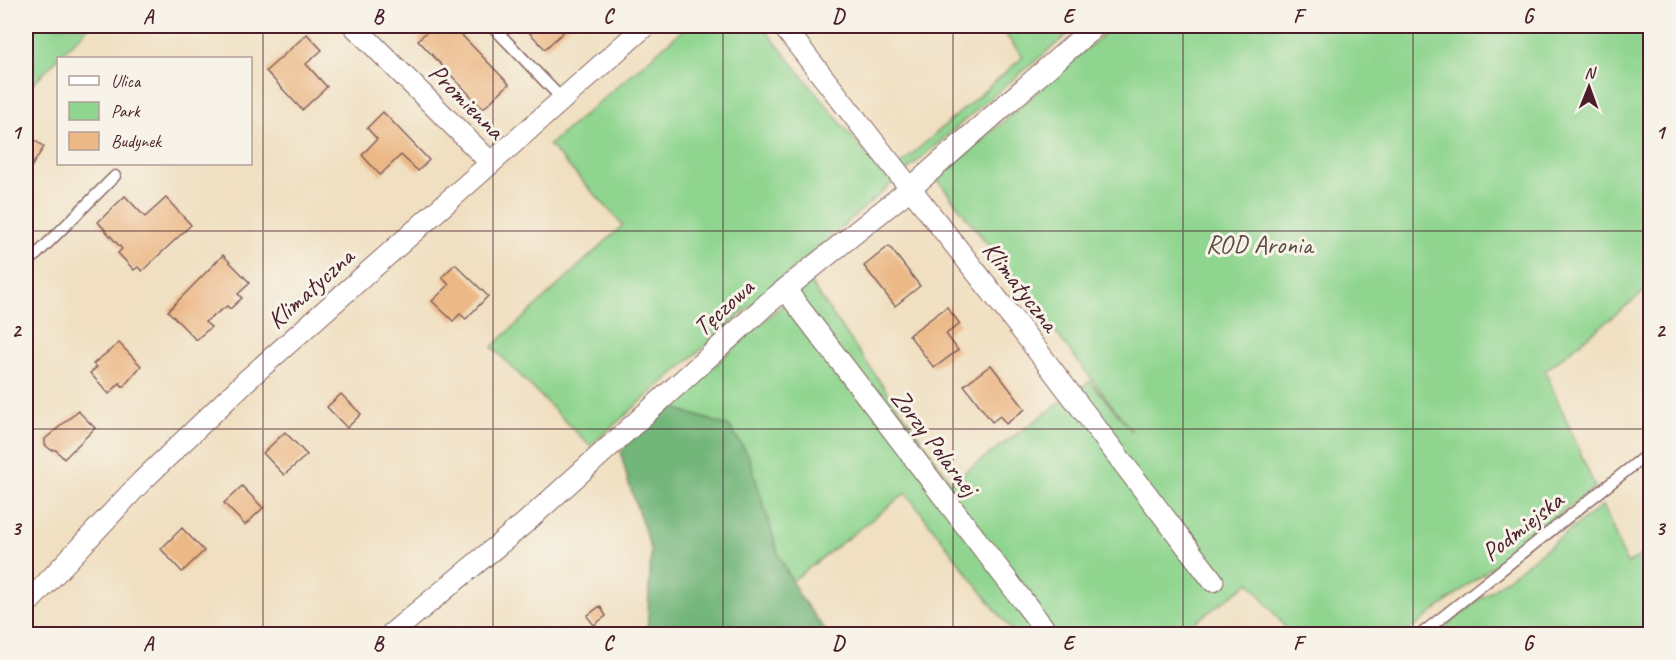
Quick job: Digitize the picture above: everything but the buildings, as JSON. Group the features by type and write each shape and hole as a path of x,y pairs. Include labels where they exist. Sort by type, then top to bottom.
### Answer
{"street":[{"name":"Promienna","path":"354,26 490,163"},
{"name":"Klimatyczna","path":"26,605 141,482 239,388 645,26"},
{"name":"Klimatyczna","path":"783,26 911,188 1213,581"},
{"name":"Tęczowa","path":"391,634 526,522 785,289 911,188 1095,26"},
{"name":"Zorzy Polarnej","path":"785,289 1042,627"}],"lane":[{"path":"492,26 562,99"},
{"path":"26,265 115,177"},
{"name":"Podmiejska","path":"1421,634 1650,452"}],"green space":[{"path":"26,26 89,26 57,57 26,91"},
{"path":"762,26 885,178 1023,57 999,26 1078,26 982,105 590,446 492,347 623,225 549,145 685,28"},
{"name":"ROD Aronia","path":"1113,26 1650,26 1650,287 1545,371 1595,487 1405,634 1290,634 1250,582 1179,634 1014,634 906,493 792,581 779,556 770,526 660,414 809,281 951,482 1090,381 1132,431 937,179"},
{"path":"674,408 730,427 748,454 779,556 799,595 828,634 647,634 651,549 621,453 643,426"},
{"path":"1603,505 1627,564 1650,550 1650,634 1435,634"}]}
